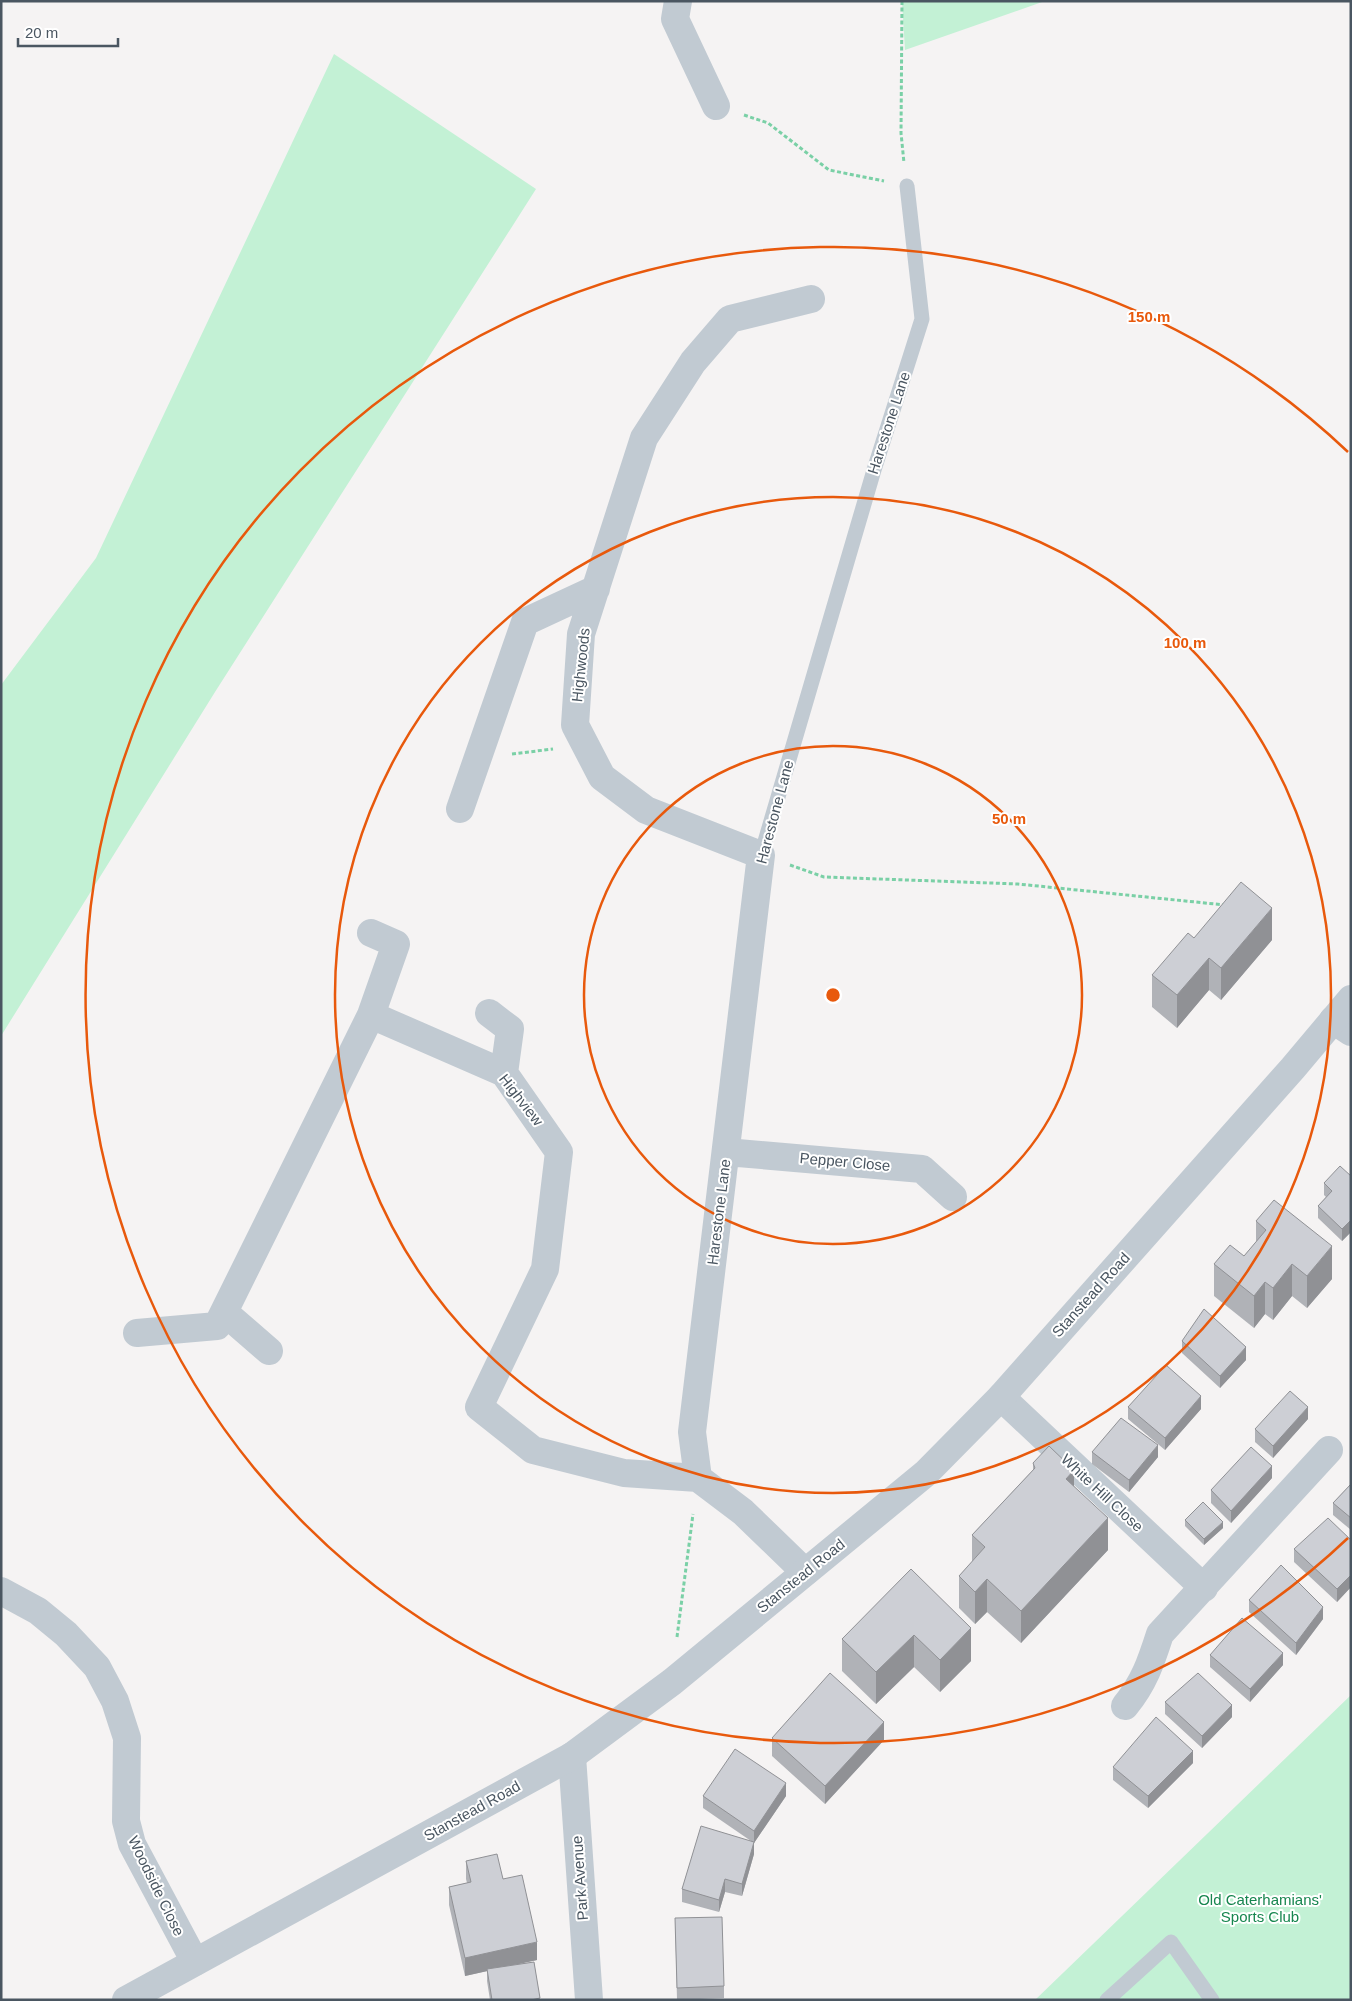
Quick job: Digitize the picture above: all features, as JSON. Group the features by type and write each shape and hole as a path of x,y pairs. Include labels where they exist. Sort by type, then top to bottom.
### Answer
{"street":[{"path":"678,1 675,19 716,106"},
{"name":"Highwoods","path":"761,855 646,810 602,777 575,725 581,634 644,438 693,362 730,319 811,299"},
{"path":"460,809 525,622 596,589"},
{"name":"Harestone Lane","path":"698,1478 692,1432 761,855"},
{"path":"138,1334 217,1326 370,1015 396,944 371,933"},
{"name":"Stanstead Road","path":"126,2000 572,1756 672,1682 926,1473 1001,1397 1293,1068 1342,1026 1351,999"},
{"path":"489,1013 510,1029 504,1073"},
{"name":"Highview","path":"370,1015 504,1073 559,1152 546,1269 478,1407 533,1450 624,1473 698,1478"},
{"name":"Pepper Close","path":"726,1152 922,1169 953,1197"},
{"path":"224,1312 269,1351"},
{"name":"White Hill Close","path":"1001,1397 1204,1588"},
{"path":"1125,1706 1138,1690 1150,1665 1160,1634 1329,1450"},
{"path":"698,1478 744,1512 805,1572"},
{"name":"Woodside Close","path":"1,1591 38,1611 66,1634 98,1667 115,1701 127,1738 126,1820 132,1844 195,1962"},
{"name":"Park Avenue","path":"572,1756 589,2000"}],"lane":[{"name":"Harestone Lane","path":"761,855 874,470 922,319 906,186"},
{"path":"1107,2000 1172,1942 1212,2000"}],"path":[{"path":"768,123 829,170 906,186 901,133 902,1"},
{"path":"478,758 586,746"},
{"path":"761,855 824,877 1018,884 1233,905"},
{"path":"676,1638 698,1478"}],"green space":[{"path":"902,1 1045,1 905,50"},
{"path":"334,54 536,189 215,692 1,1036 1,685 96,558"},
{"name":"Old Caterhamians' Sports Club","path":"1351,1695 1351,2000 1035,2000"}],"building":[{"path":"1241,882 1272,908 1221,968 1209,958 1177,995 1152,975 1188,933 1194,938"},
{"path":"1340,1166 1351,1176 1351,1220 1342,1229 1318,1206 1332,1191 1324,1183"},
{"path":"1274,1200 1332,1246 1307,1276 1292,1264 1273,1288 1265,1282 1254,1296 1214,1264 1230,1245 1244,1256 1266,1230 1256,1221"},
{"path":"1204,1309 1246,1347 1220,1376 1182,1341"},
{"path":"1166,1365 1201,1396 1165,1438 1128,1407"},
{"path":"1290,1391 1308,1407 1273,1446 1255,1429"},
{"path":"1121,1418 1158,1445 1129,1480 1092,1452"},
{"path":"1049,1446 1074,1470 1066,1479 1108,1518 1021,1611 987,1579 975,1592 959,1576 985,1547 972,1535 1035,1468 1033,1463"},
{"path":"1251,1447 1272,1466 1231,1511 1211,1490"},
{"path":"1351,1484 1351,1518 1333,1503"},
{"path":"1203,1502 1223,1522 1204,1539 1185,1520"},
{"path":"1328,1518 1351,1540 1351,1575 1337,1589 1294,1549"},
{"path":"1281,1565 1323,1607 1296,1643 1249,1600"},
{"path":"911,1569 971,1628 940,1660 914,1635 876,1672 842,1639"},
{"path":"1242,1618 1283,1653 1250,1689 1210,1655"},
{"path":"830,1673 884,1722 825,1786 772,1738"},
{"path":"1198,1673 1232,1705 1202,1736 1165,1702"},
{"path":"1156,1717 1193,1751 1148,1796 1113,1767"},
{"path":"735,1749 786,1783 754,1831 703,1796"},
{"path":"701,1826 754,1842 742,1884 725,1879 719,1900 682,1889"},
{"path":"497,1854 503,1879 522,1875 537,1942 465,1958 449,1887 471,1882 466,1861"},
{"path":"722,1917 724,1986 677,1988 675,1918"},
{"path":"534,1962 540,1998 531,2000 492,2000 487,1969"}]}
